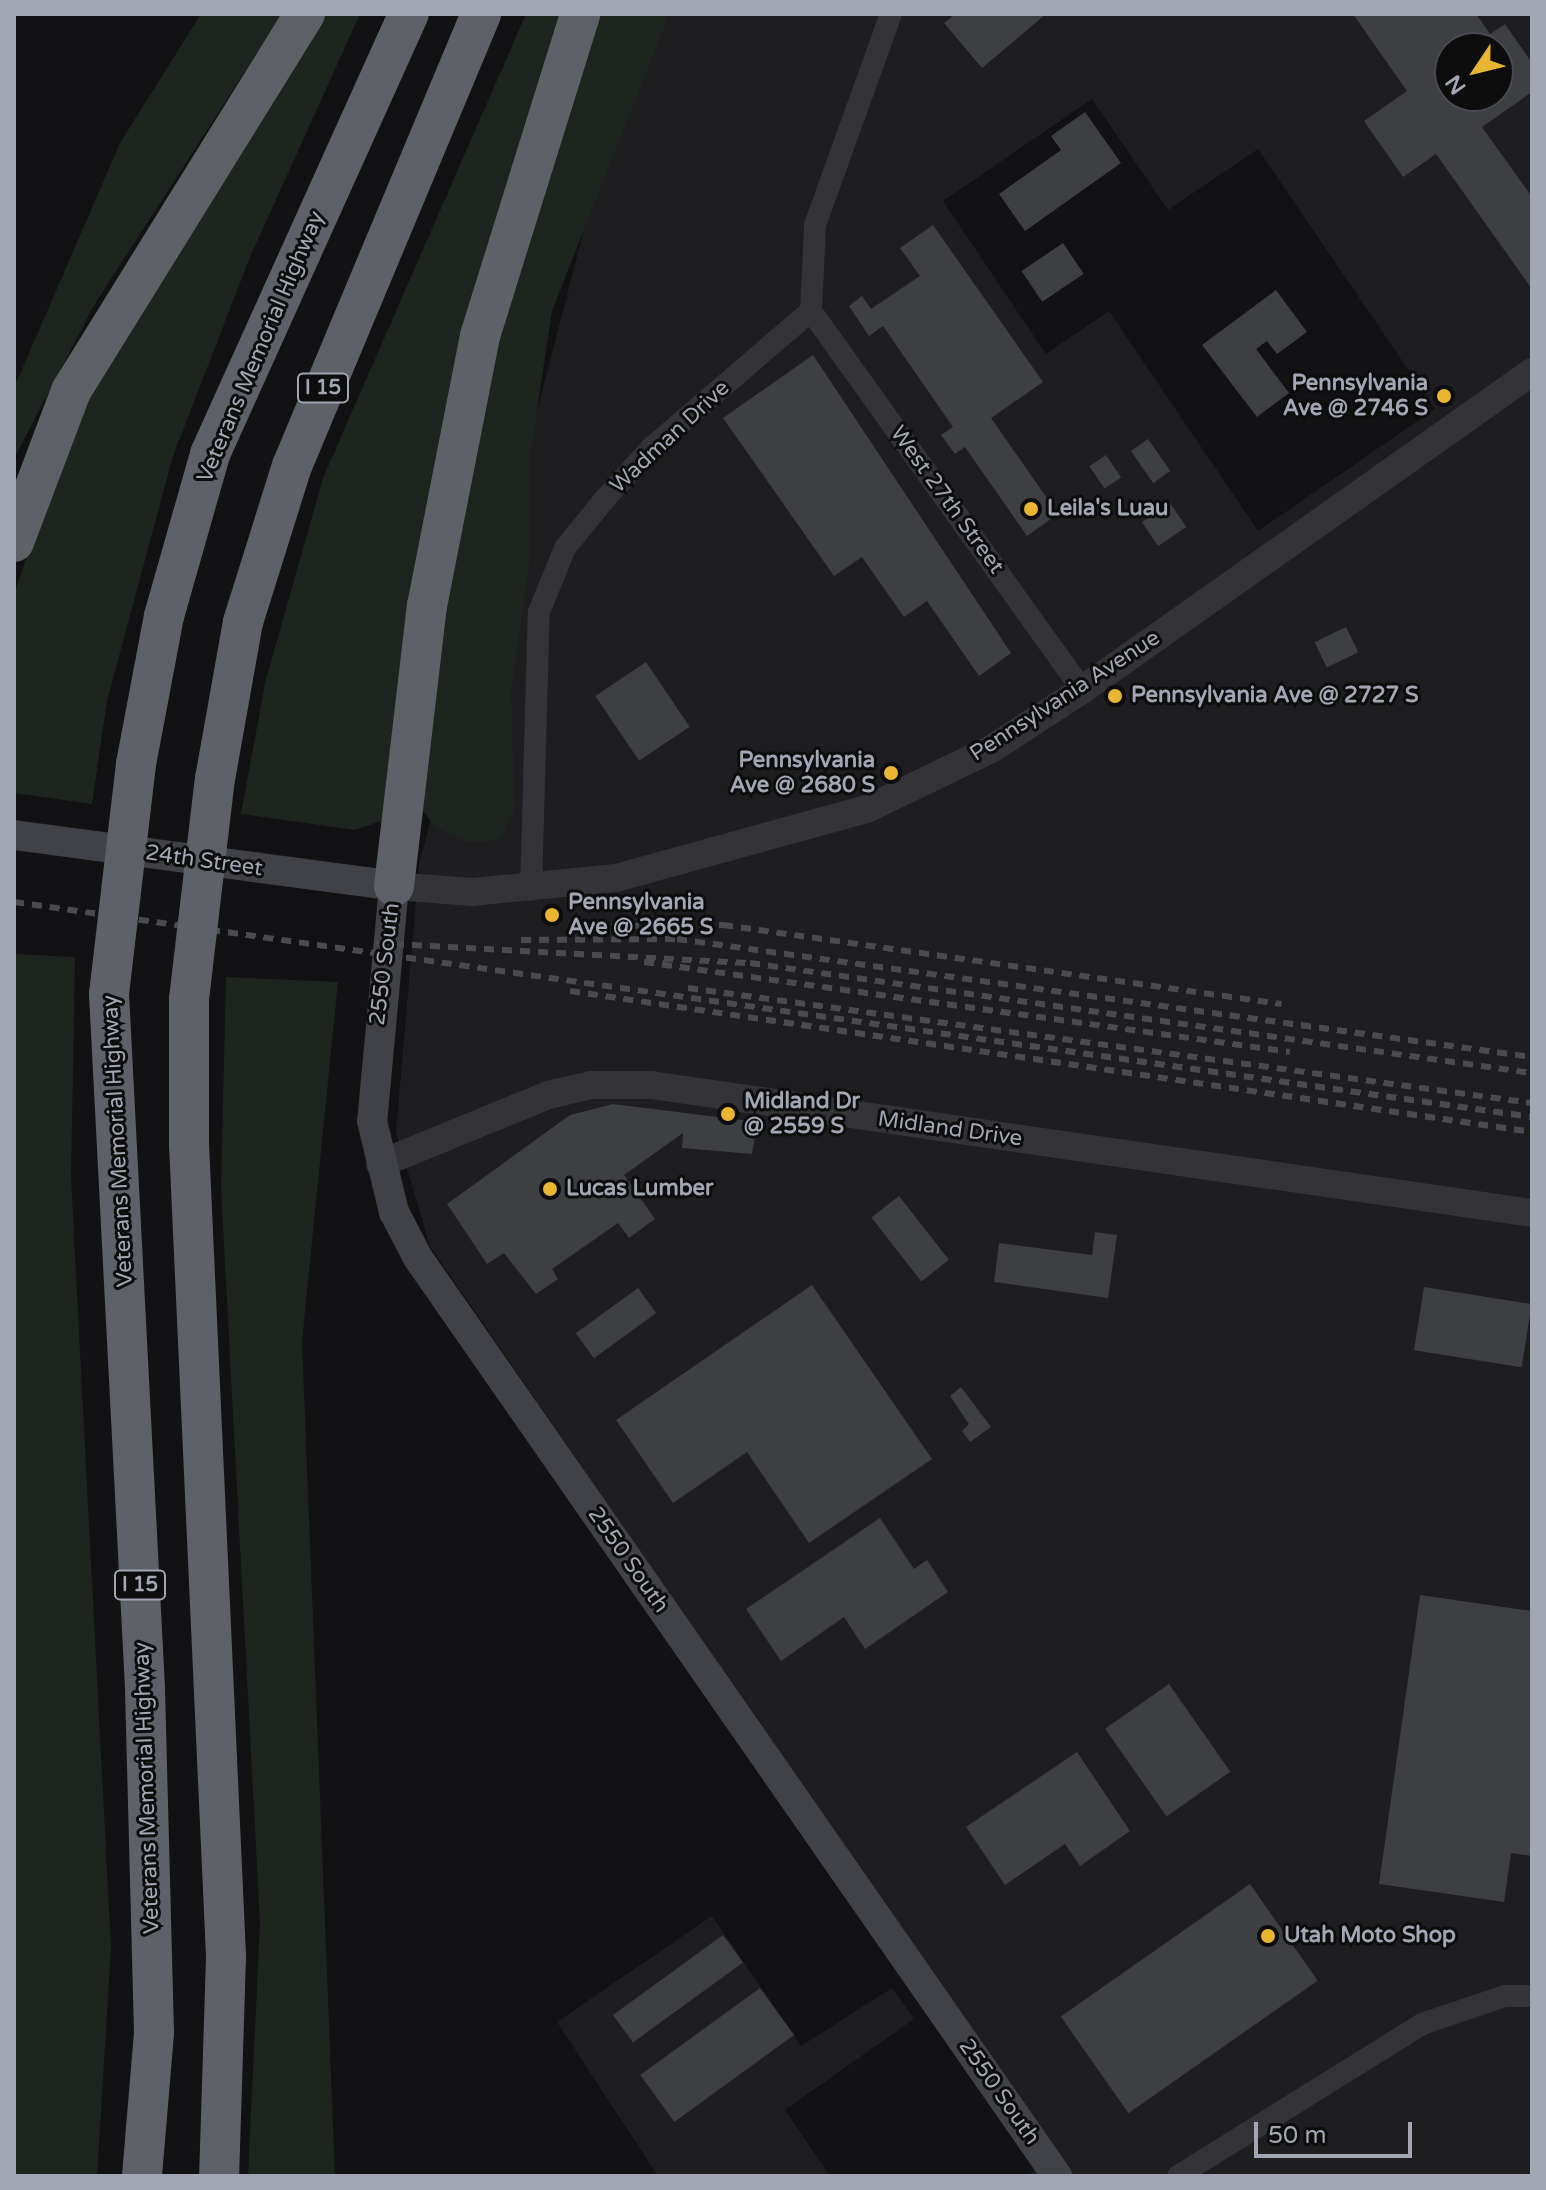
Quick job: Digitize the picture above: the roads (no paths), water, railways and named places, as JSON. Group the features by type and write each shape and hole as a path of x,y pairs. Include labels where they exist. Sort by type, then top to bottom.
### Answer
{"highway":[{"path":"14,542 71,391 305,14"},
{"name":"Veterans Memorial Highway","path":"142,2176 154,2033 145,1689 109,994 136,764 164,616 210,454 409,14"},
{"name":"I 15","path":"219,2176 226,1957 189,1144 189,999 215,779 243,622 292,466 481,14"},
{"path":"394,886 427,606 480,336 580,14"}],"main road":[{"name":"24th Street","path":"14,835 394,886"},
{"name":"2550 South","path":"394,886 372,1068 380,1164 418,1258 1057,2176"}],"street":[{"path":"811,311 815,225 891,14"},
{"name":"West 27th Street","path":"811,311 1082,690"},
{"name":"Wadman Drive","path":"531,890 539,612 565,548 651,448 811,311"},
{"name":"Pennsylvania Avenue","path":"394,886 531,890 729,852 867,809 993,748 1082,690 1532,372"},
{"name":"Midland Drive","path":"380,1164 548,1095 591,1085 651,1085 1532,1213"},
{"path":"1178,2176 1411,2030 1505,1996 1532,1996"}],"railway":[{"path":"14,902 1532,1117"},
{"path":"611,926 723,925 1281,1004"},
{"path":"521,940 677,939 1532,1057"},
{"path":"376,943 750,963 1532,1073"},
{"path":"644,962 1290,1052"},
{"path":"688,988 1532,1103"},
{"path":"570,991 1532,1132"}],"place":[{"name":"Pennsylvania Ave @ 2746 S","path":"1444,396"},
{"name":"Leila's Luau","path":"1031,509"},
{"name":"Pennsylvania Ave @ 2727 S","path":"1115,696"},
{"name":"Pennsylvania Ave @ 2680 S","path":"891,773"},
{"name":"Pennsylvania Ave @ 2665 S","path":"552,915"},
{"name":"Midland Dr @ 2559 S","path":"728,1114"},
{"name":"Lucas Lumber","path":"550,1189"},
{"name":"Utah Moto Shop","path":"1268,1936"}]}
